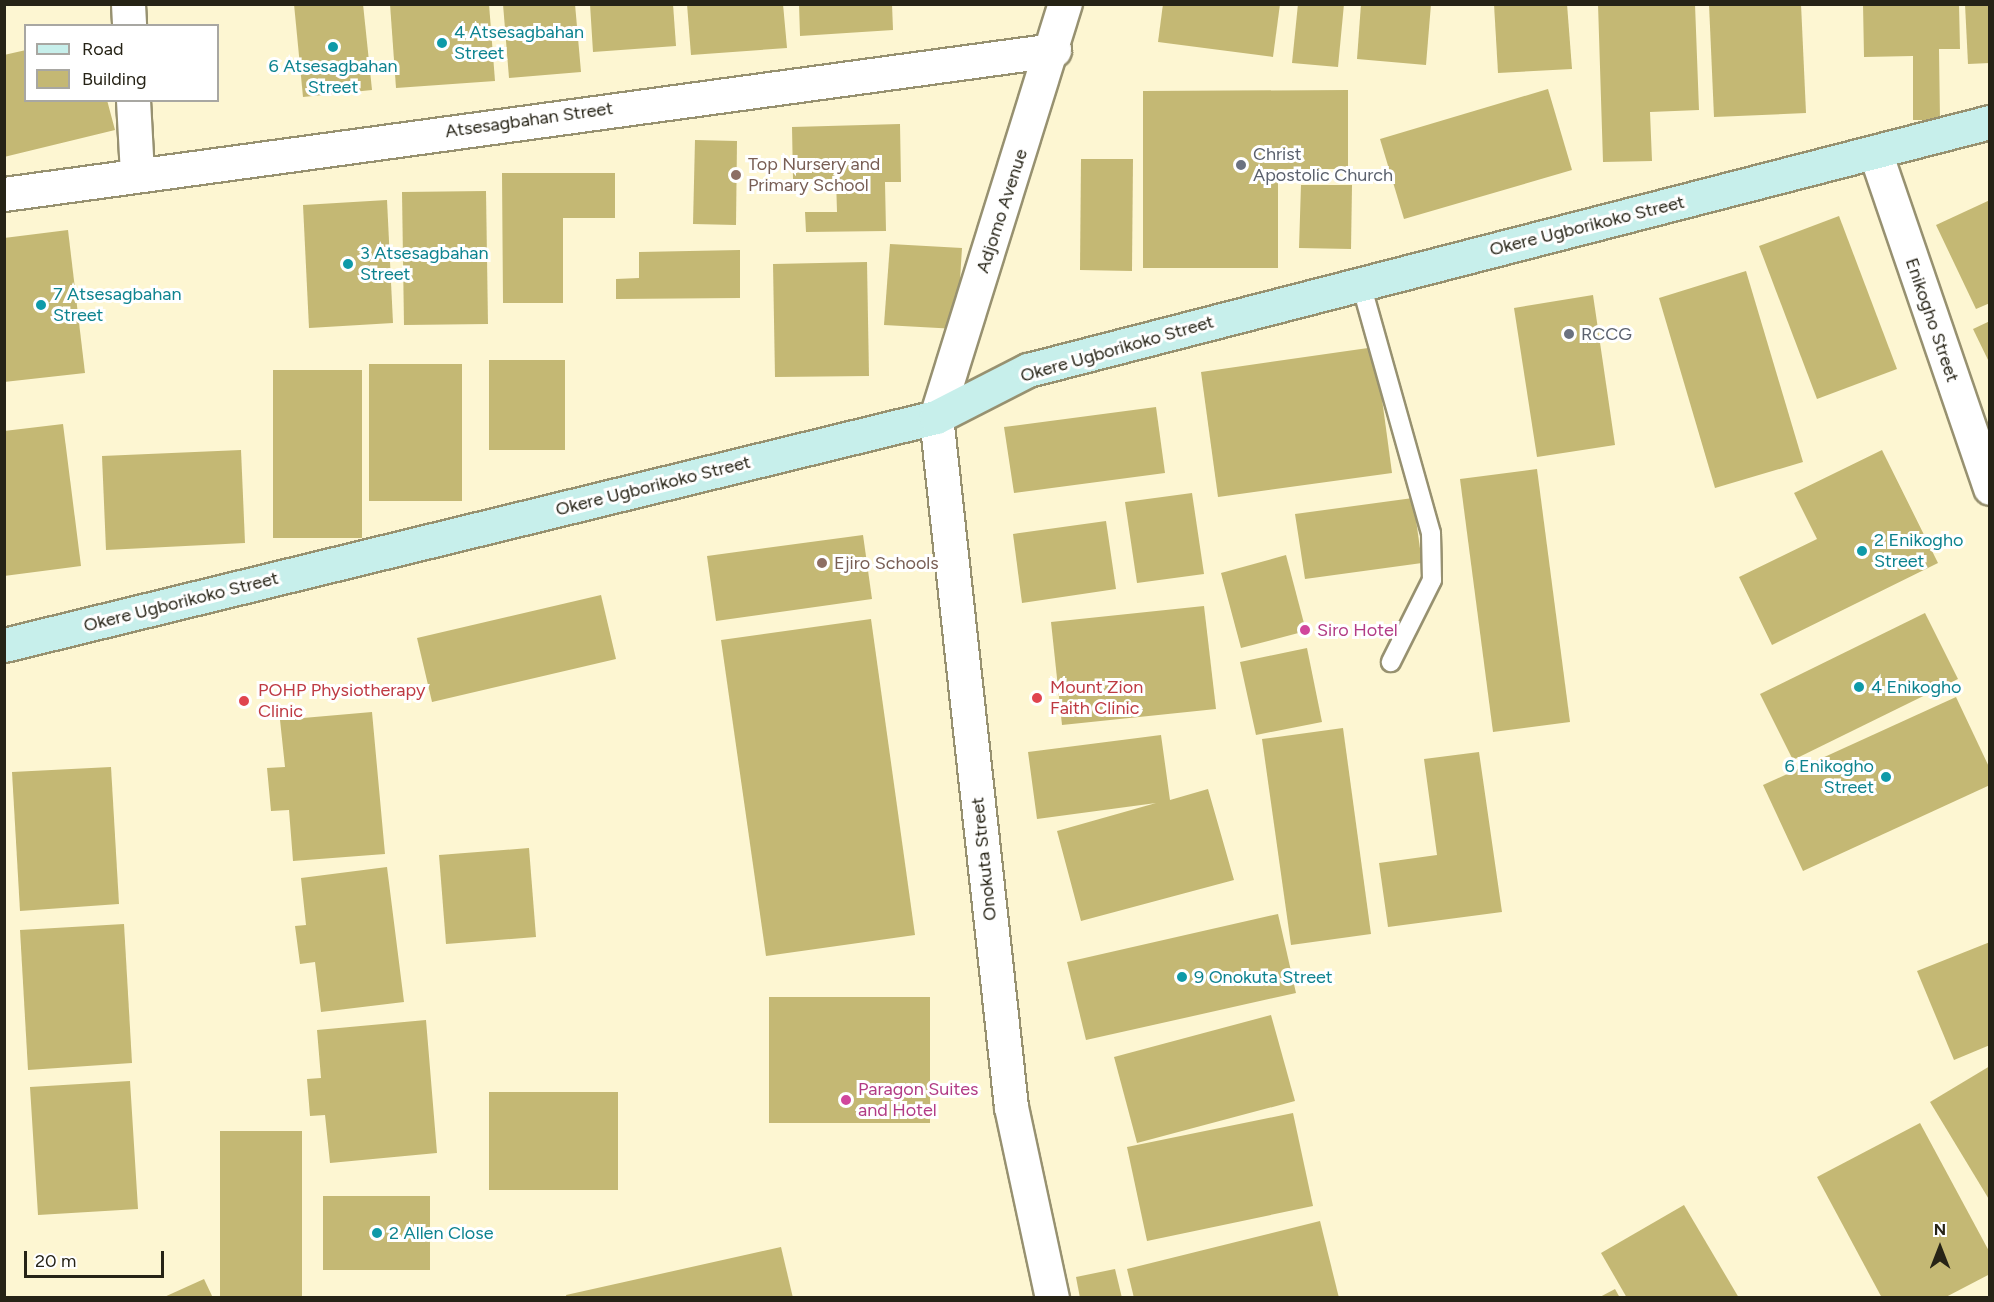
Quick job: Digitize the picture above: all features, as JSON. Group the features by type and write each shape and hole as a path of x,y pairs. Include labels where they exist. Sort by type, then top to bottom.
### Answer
{"street":[{"path":"128,4 129,24"},
{"name":"Adjomo Avenue","path":"936,417 1054,50 1065,4"},
{"name":"Atsesagbahan Street","path":"4,194 1054,50"},
{"path":"133,102 137,175"},
{"name":"Okere Ugborikoko Street","path":"4,645 936,417 1028,370 1989,122"},
{"name":"Enikogho Street","path":"1875,152 1989,488"},
{"name":"Onokuta Street","path":"936,417 1011,1107 1052,1298"}],"lane":[{"path":"1361,284 1431,533 1431,580 1391,662"}],"building":[{"name":"6 Atsesagbahan Street","path":"294,4 363,4 372,90 303,97"},
{"name":"4 Atsesagbahan Street","path":"390,4 489,4 495,81 396,88"},
{"path":"503,4 575,4 581,72 509,78"},
{"path":"590,4 673,4 676,46 593,52"},
{"path":"687,4 783,4 787,48 691,55"},
{"path":"799,4 892,4 893,30 800,36"},
{"path":"1163,4 1280,4 1273,57 1158,42"},
{"path":"1298,4 1344,4 1338,67 1292,63"},
{"path":"1361,4 1431,4 1426,65 1357,59"},
{"path":"1494,4 1567,4 1572,69 1498,73"},
{"path":"1598,4 1695,4 1699,110 1650,112 1652,161 1603,162"},
{"path":"1709,4 1801,4 1806,113 1714,117"},
{"path":"1863,4 1959,4 1960,49 1939,49 1940,120 1913,120 1913,56 1864,57"},
{"path":"1965,4 1990,4 1990,63 1968,64"},
{"path":"24,50 24,102 108,102 115,130 4,157 4,55"},
{"path":"1548,89 1572,170 1404,219 1380,139"},
{"path":"1348,90 1348,169 1278,169 1278,268 1143,268 1143,91"},
{"path":"900,124 901,182 885,182 886,231 806,232 805,212 837,212 836,179 793,180 792,127"},
{"path":"695,140 737,141 736,225 693,224"},
{"path":"1081,159 1133,159 1132,271 1080,270"},
{"path":"502,173 615,173 615,218 563,218 563,303 503,303"},
{"path":"1301,185 1352,185 1351,249 1299,248"},
{"path":"486,191 488,324 404,325 402,192"},
{"name":"3 Atsesagbahan Street","path":"387,200 393,323 309,328 303,205"},
{"path":"1990,200 1990,303 1976,309 1936,225"},
{"path":"1839,216 1897,369 1817,399 1759,246"},
{"name":"7 Atsesagbahan Street","path":"68,230 85,373 4,382 4,238"},
{"path":"890,244 962,248 957,329 884,325"},
{"path":"740,250 740,298 616,299 616,279 639,278 639,252"},
{"path":"867,262 869,376 775,377 773,264"},
{"path":"1746,271 1803,462 1715,488 1659,298"},
{"path":"1593,295 1615,445 1537,457 1514,308"},
{"path":"1990,321 1990,364 1973,329"},
{"path":"1375,347 1392,473 1218,497 1201,372"},
{"path":"489,360 565,360 565,450 489,450"},
{"path":"369,364 462,364 462,501 369,501"},
{"path":"273,370 362,370 362,538 273,538"},
{"path":"1156,407 1165,473 1014,493 1004,427"},
{"path":"63,424 81,566 4,576 4,431"},
{"path":"241,450 245,543 106,550 102,456"},
{"name":"2 Enikogho Street","path":"1882,450 1938,563 1772,645 1739,577 1817,539 1794,493"},
{"path":"1537,469 1570,722 1493,732 1460,479"},
{"path":"1192,493 1204,574 1137,583 1125,502"},
{"path":"1413,498 1422,563 1305,579 1295,514"},
{"path":"1106,521 1116,589 1022,603 1013,534"},
{"path":"863,535 872,599 716,621 707,556"},
{"path":"1286,555 1306,631 1241,648 1221,573"},
{"path":"601,595 616,659 432,702 417,638"},
{"path":"1204,606 1216,709 1062,725 1051,622"},
{"name":"4 Enikogho","path":"1925,613 1958,679 1793,760 1760,694"},
{"path":"871,619 915,935 766,956 721,640"},
{"path":"1307,648 1322,722 1256,735 1240,662"},
{"name":"6 Enikogho Street","path":"1956,697 1990,769 1990,785 1803,871 1763,785"},
{"path":"372,712 385,854 293,861 289,810 271,811 267,768 285,767 280,720"},
{"path":"1343,728 1371,934 1291,945 1262,739"},
{"path":"1161,735 1170,800 1208,789 1234,880 1081,921 1057,831 1156,803 1037,819 1028,752"},
{"path":"1479,752 1502,912 1388,927 1379,863 1437,855 1424,759"},
{"path":"111,767 119,904 20,911 12,772"},
{"path":"529,848 536,937 446,944 439,855"},
{"path":"387,867 404,1002 321,1012 315,962 300,964 295,926 306,925 301,878"},
{"name":"9 Onokuta Street","path":"1278,914 1296,993 1086,1040 1067,962"},
{"path":"124,924 132,1063 28,1070 20,930"},
{"path":"1990,942 1990,1045 1954,1060 1917,971"},
{"path":"769,997 930,997 930,1123 769,1123"},
{"path":"1271,1015 1295,1101 1137,1143 1114,1057"},
{"path":"426,1020 437,1153 330,1163 325,1115 310,1116 307,1079 321,1078 317,1030"},
{"path":"1990,1066 1990,1201 1930,1102"},
{"path":"130,1081 138,1209 38,1215 30,1087"},
{"path":"489,1092 618,1092 618,1190 489,1190"},
{"path":"1293,1113 1313,1206 1147,1241 1127,1147"},
{"path":"1920,1123 1990,1253 1990,1274 1944,1298 1882,1298 1817,1177"},
{"path":"220,1131 302,1131 302,1298 220,1298"},
{"name":"2 Allen Close","path":"323,1196 430,1196 430,1270 323,1270"},
{"path":"1684,1205 1739,1298 1627,1298 1601,1253"},
{"path":"1320,1221 1339,1298 1134,1298 1127,1269"},
{"path":"781,1247 793,1298 567,1298 566,1295"},
{"path":"1115,1269 1122,1298 1080,1298 1076,1277"},
{"path":"204,1279 213,1298 162,1298"},
{"path":"1615,1289 1620,1298 1598,1298"}],"place":[{"name":"4 Atsesagbahan Street","path":"442,43"},
{"name":"6 Atsesagbahan Street","path":"333,47"},
{"name":"Christ Apostolic Church","path":"1241,165"},
{"name":"Top Nursery and Primary School","path":"736,175"},
{"name":"3 Atsesagbahan Street","path":"348,264"},
{"name":"7 Atsesagbahan Street","path":"41,305"},
{"name":"RCCG","path":"1569,334"},
{"name":"2 Enikogho Street","path":"1862,551"},
{"name":"Ejiro Schools","path":"822,563"},
{"name":"Siro Hotel","path":"1305,630"},
{"name":"4 Enikogho","path":"1859,687"},
{"name":"Mount Zion Faith Clinic","path":"1037,698"},
{"name":"POHP Physiotherapy Clinic","path":"244,701"},
{"name":"6 Enikogho Street","path":"1886,777"},
{"name":"9 Onokuta Street","path":"1182,977"},
{"name":"Paragon Suites and Hotel","path":"846,1100"},
{"name":"2 Allen Close","path":"377,1233"}]}
